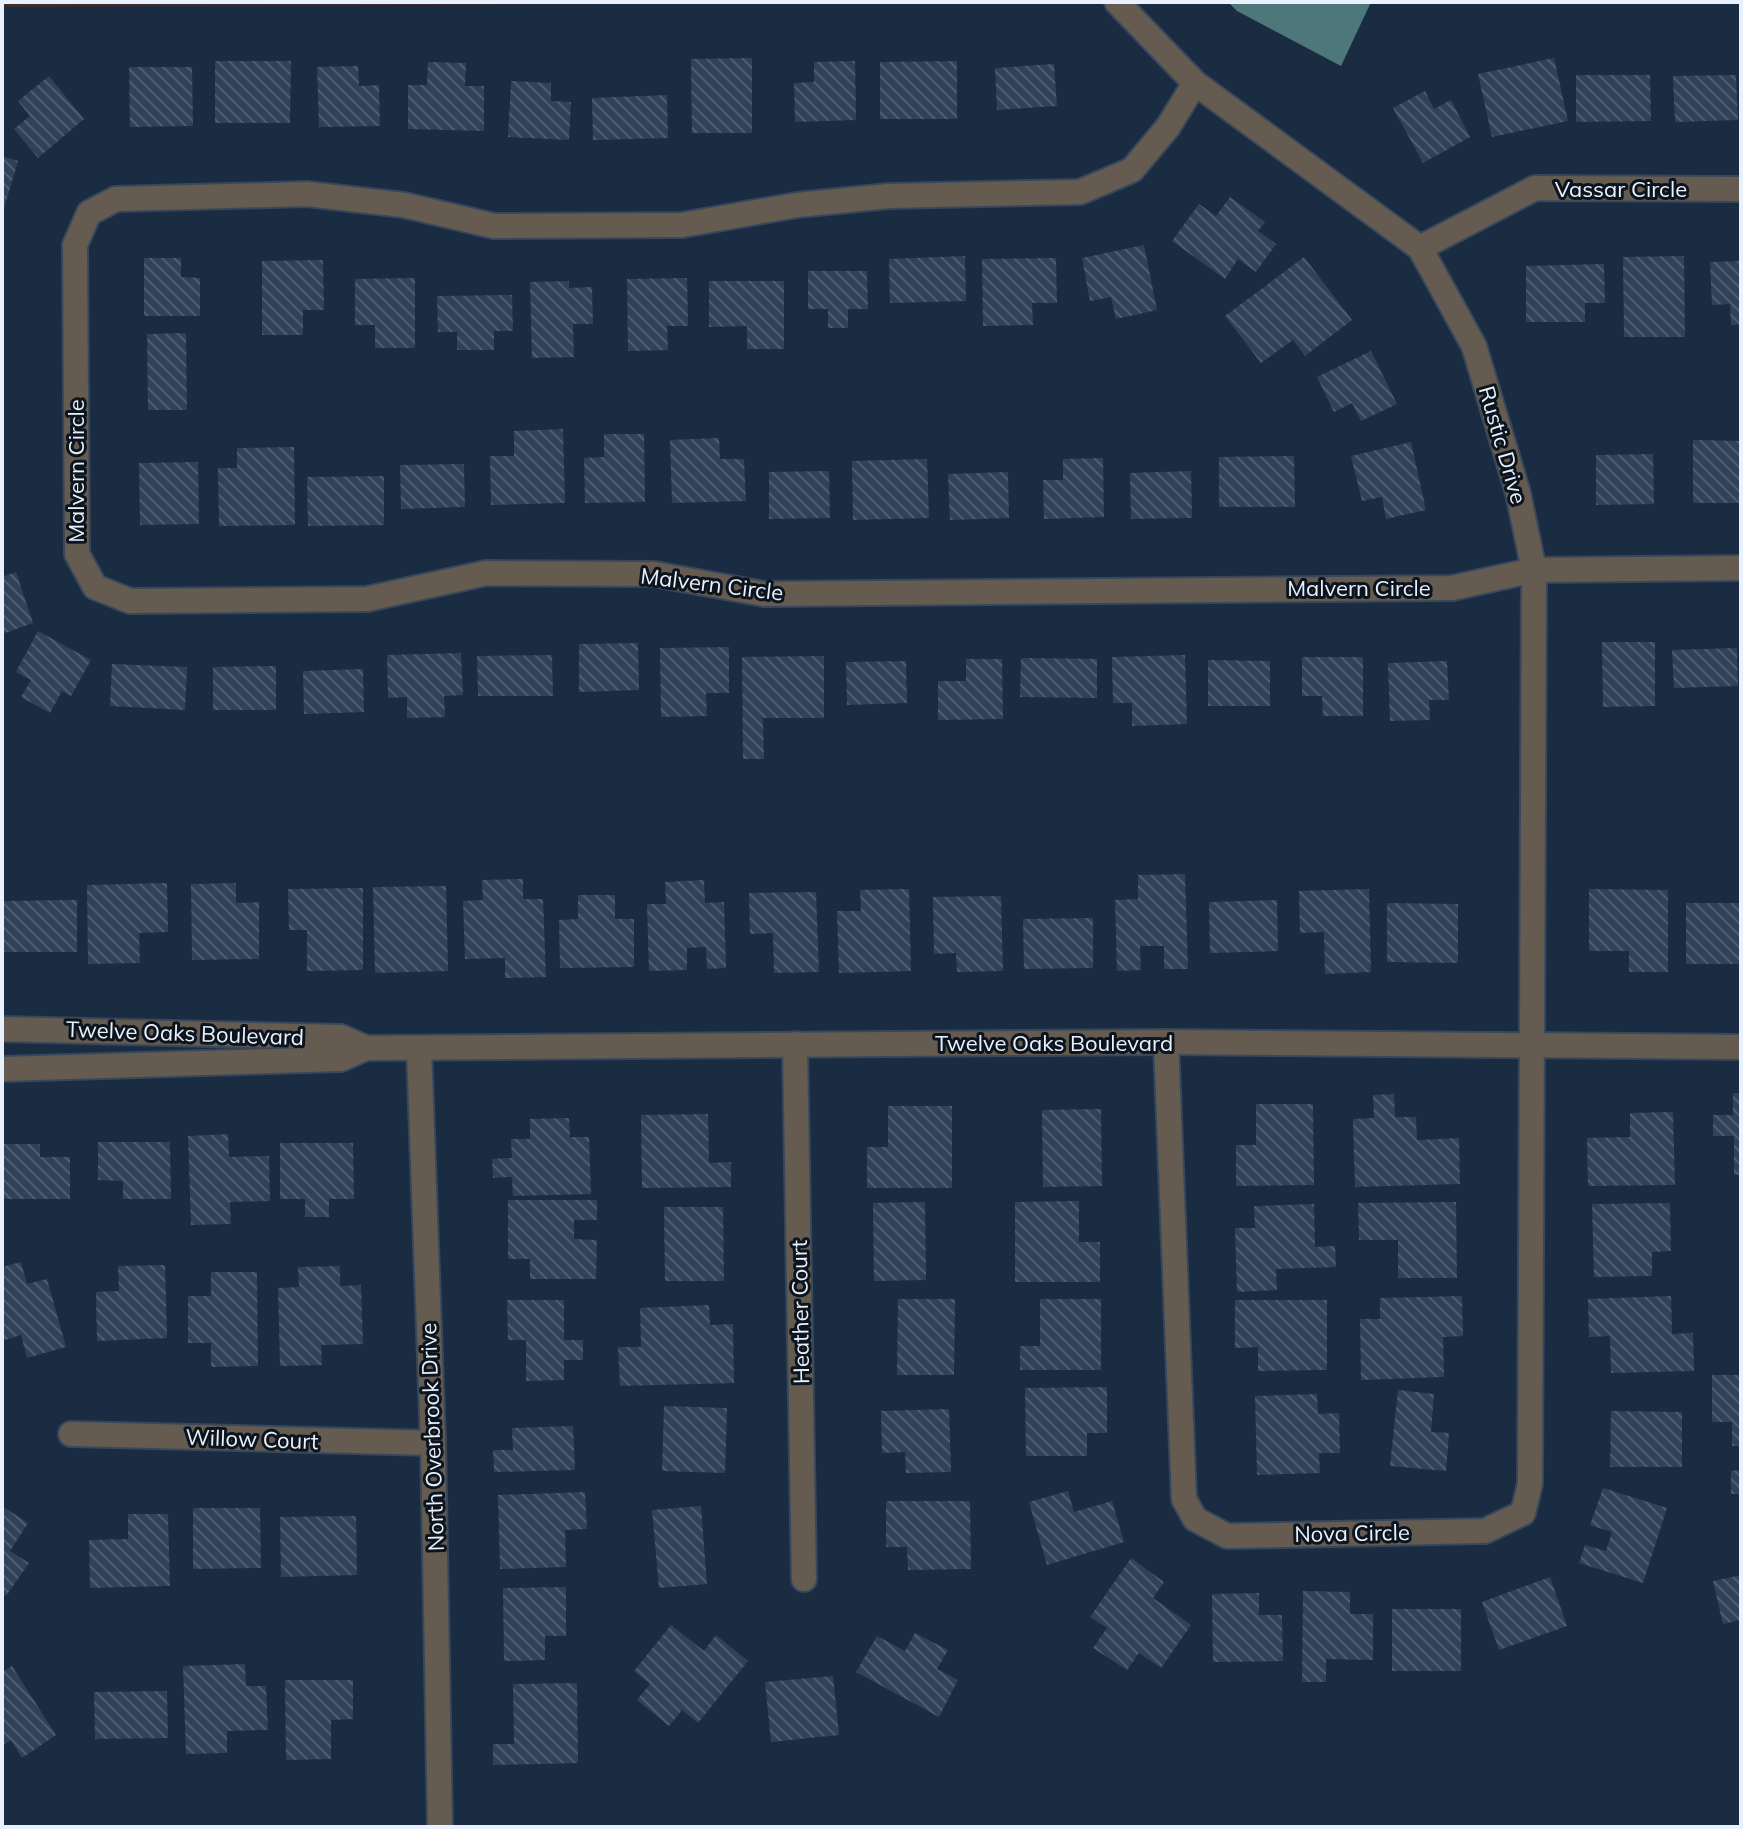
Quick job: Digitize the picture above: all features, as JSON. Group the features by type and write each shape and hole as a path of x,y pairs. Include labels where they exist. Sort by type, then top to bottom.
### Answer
{"street":[{"name":"Rustic Drive","path":"1117,2 1195,83 1420,248 1474,346 1518,493 1534,570 1531,1047"},
{"name":"Malvern Circle","path":"1195,83 1168,127 1132,170 1080,192 889,196 797,205 682,225 494,226 404,205 307,194 116,199 89,213 75,245 77,554 95,587 130,601 367,599 486,573 654,574 764,594 1452,588 1534,570"},
{"name":"Vassar Circle","path":"1420,248 1535,188 1741,189"},
{"path":"1534,570 1741,568"},
{"path":"11,1029 11,1068"},
{"name":"Twelve Oaks Boulevard","path":"11,1029 341,1037 366,1048 1166,1042 1741,1047"},
{"name":"Nova Circle","path":"1166,1042 1184,1499 1195,1519 1227,1536 1485,1531 1523,1513 1530,1484 1531,1047"},
{"name":"Heather Court","path":"795,1044 804,1579"},
{"name":"Twelve Oaks Boulevard","path":"11,1068 341,1059 366,1048"},
{"name":"North Overbrook Drive","path":"419,1048 433,1443 440,1827"},
{"name":"Willow Court","path":"71,1434 433,1443"}],"shaded area":[{"path":"2,2 1027,2 2,7"},
{"path":"1228,2 1371,2 1341,66 1237,11"}],"building":[{"path":"752,58 752,133 692,133 691,59"},
{"path":"1554,58 1568,121 1492,137 1478,74"},
{"path":"215,61 291,61 290,123 215,123"},
{"path":"855,61 856,120 795,122 794,83 814,82 814,62"},
{"path":"957,61 957,119 880,119 880,62"},
{"path":"428,62 466,63 465,86 484,86 484,131 408,129 408,85 427,85"},
{"path":"1054,64 1057,106 997,110 995,68"},
{"path":"358,66 359,86 379,85 380,126 319,127 317,67"},
{"path":"129,67 192,67 193,126 130,127"},
{"path":"1576,75 1650,75 1651,121 1576,122"},
{"path":"1736,75 1738,120 1675,122 1673,76"},
{"path":"49,76 84,119 38,158 14,129 30,116 18,101"},
{"path":"511,81 551,83 551,101 571,102 569,140 508,137"},
{"path":"1425,91 1434,109 1451,100 1470,137 1423,163 1393,108"},
{"path":"667,95 668,138 593,140 592,98"},
{"path":"2,156 18,161 3,212 2,211"},
{"path":"1230,197 1265,222 1258,231 1276,244 1256,272 1238,259 1225,279 1172,241 1199,204 1216,216"},
{"path":"1144,245 1157,310 1116,319 1111,297 1090,301 1082,258"},
{"path":"965,256 966,301 890,303 889,259"},
{"path":"1684,256 1685,337 1624,337 1623,257"},
{"path":"1304,257 1352,320 1305,356 1293,340 1261,363 1225,316"},
{"path":"144,258 181,258 181,277 200,278 200,316 144,316"},
{"path":"1056,258 1057,303 1032,303 1033,325 983,326 982,259"},
{"path":"323,260 324,310 303,310 303,335 262,335 262,261"},
{"path":"1741,261 1741,325 1731,325 1730,304 1712,305 1710,262"},
{"path":"1604,264 1605,303 1585,303 1585,322 1526,322 1526,266"},
{"path":"808,271 867,271 868,309 848,309 848,328 828,328 828,309 808,309"},
{"path":"415,278 415,348 375,348 375,325 355,325 355,279"},
{"path":"687,278 688,326 667,326 668,350 628,351 627,279"},
{"path":"569,281 569,288 592,287 593,324 573,324 574,357 532,358 530,282"},
{"path":"709,281 784,281 784,349 747,349 747,326 709,327"},
{"path":"512,295 513,331 494,331 494,350 457,350 457,332 438,332 437,296"},
{"path":"186,333 187,410 148,410 147,334"},
{"path":"1371,351 1397,404 1361,421 1352,403 1334,412 1317,377"},
{"path":"563,429 565,503 491,505 490,456 514,456 514,431"},
{"path":"604,434 644,434 645,502 585,503 584,458 604,457"},
{"path":"719,438 720,459 744,459 746,501 672,503 670,440"},
{"path":"1693,440 1741,441 1741,503 1693,503"},
{"path":"1411,442 1426,510 1386,519 1382,497 1362,501 1351,456"},
{"path":"294,447 295,525 219,526 218,468 237,468 237,448"},
{"path":"1653,454 1654,504 1596,505 1596,455"},
{"path":"1294,456 1295,507 1219,507 1219,457"},
{"path":"1103,458 1104,517 1044,519 1043,480 1063,480 1063,459"},
{"path":"927,459 929,518 853,520 852,461"},
{"path":"198,462 199,524 140,525 139,463"},
{"path":"464,464 465,507 401,509 400,465"},
{"path":"829,471 830,518 769,519 769,472"},
{"path":"1191,471 1192,518 1131,519 1130,473"},
{"path":"1008,472 1009,518 950,520 948,474"},
{"path":"384,476 384,525 308,526 307,477"},
{"path":"16,572 33,623 2,634 2,577"},
{"path":"38,631 91,660 71,696 62,691 50,713 21,697 31,680 16,672"},
{"path":"1602,642 1655,642 1655,706 1603,707"},
{"path":"638,643 639,690 579,692 579,644"},
{"path":"729,647 729,693 706,693 707,716 661,717 660,648"},
{"path":"1737,648 1738,686 1674,688 1672,650"},
{"path":"461,653 463,695 444,696 445,717 407,718 407,697 388,698 387,655"},
{"path":"552,655 553,696 478,696 477,656"},
{"path":"1185,655 1187,724 1132,726 1132,703 1113,703 1112,657"},
{"path":"824,656 824,718 763,718 764,759 743,759 742,657"},
{"path":"1302,657 1363,657 1363,716 1323,716 1322,696 1302,696"},
{"path":"1021,658 1097,659 1097,698 1020,697"},
{"path":"966,659 1002,659 1003,719 938,720 938,681 966,681"},
{"path":"1208,660 1270,661 1270,706 1208,706"},
{"path":"906,661 907,703 847,705 846,662"},
{"path":"1447,661 1449,700 1429,700 1430,720 1390,721 1388,663"},
{"path":"112,664 187,667 185,710 110,706"},
{"path":"276,666 276,710 213,710 213,667"},
{"path":"363,669 364,712 304,714 303,671"},
{"path":"1185,874 1188,969 1164,969 1164,946 1140,946 1141,970 1117,971 1115,900 1138,899 1138,875"},
{"path":"523,879 523,899 543,899 546,977 505,978 505,958 465,959 463,901 483,900 482,880"},
{"path":"704,880 705,903 724,902 726,968 707,969 706,947 687,948 687,970 649,971 647,904 666,904 665,882"},
{"path":"167,883 168,932 139,933 140,963 88,964 87,885"},
{"path":"236,883 236,903 259,902 259,959 192,960 191,884"},
{"path":"446,886 448,971 375,973 373,887"},
{"path":"363,888 363,970 307,971 307,930 289,930 288,889"},
{"path":"909,889 911,971 839,973 837,911 861,911 860,890"},
{"path":"1369,889 1371,972 1325,974 1324,932 1300,933 1299,891"},
{"path":"1589,889 1668,890 1668,972 1629,972 1629,951 1589,951"},
{"path":"816,892 819,972 774,973 773,933 750,934 749,893"},
{"path":"578,895 615,895 615,919 634,919 634,967 560,968 559,920 578,919"},
{"path":"1001,896 1003,971 957,972 956,953 934,954 933,897"},
{"path":"77,900 77,952 4,952 4,901"},
{"path":"1277,900 1278,951 1210,953 1209,902"},
{"path":"1387,903 1458,904 1458,963 1387,962"},
{"path":"1686,903 1741,903 1741,964 1686,964"},
{"path":"1093,918 1093,968 1024,969 1023,919"},
{"path":"1733,1093 1741,1093 1741,1175 1734,1175 1734,1136 1713,1136 1713,1115 1733,1115"},
{"path":"1394,1094 1395,1117 1416,1117 1417,1140 1459,1138 1460,1184 1355,1187 1353,1119 1374,1118 1373,1095"},
{"path":"1256,1104 1313,1104 1314,1185 1236,1186 1236,1145 1256,1145"},
{"path":"888,1106 952,1106 952,1188 867,1188 867,1147 888,1147"},
{"path":"1101,1109 1102,1186 1043,1187 1042,1110"},
{"path":"1673,1112 1675,1185 1588,1186 1587,1138 1630,1137 1630,1113"},
{"path":"708,1114 709,1163 731,1162 731,1187 642,1188 641,1115"},
{"path":"569,1118 570,1137 589,1137 591,1194 513,1196 512,1177 493,1178 492,1159 512,1158 511,1139 530,1139 530,1119"},
{"path":"228,1134 229,1157 269,1156 270,1201 230,1202 231,1224 191,1225 188,1136"},
{"path":"98,1142 170,1142 171,1199 123,1199 123,1181 98,1180"},
{"path":"280,1143 353,1143 354,1199 329,1199 329,1217 305,1217 305,1199 280,1199"},
{"path":"4,1144 40,1144 40,1157 70,1157 70,1199 4,1199"},
{"path":"508,1200 597,1200 597,1220 574,1220 574,1239 597,1240 596,1279 530,1279 530,1259 508,1259"},
{"path":"1079,1201 1079,1242 1100,1242 1100,1282 1015,1282 1015,1202"},
{"path":"925,1202 926,1280 874,1281 873,1203"},
{"path":"1456,1202 1457,1278 1398,1278 1398,1240 1359,1240 1358,1203"},
{"path":"1670,1203 1671,1251 1652,1252 1652,1276 1594,1277 1592,1204"},
{"path":"1314,1204 1315,1247 1335,1246 1336,1267 1276,1269 1277,1290 1237,1292 1235,1228 1255,1228 1254,1206"},
{"path":"664,1207 723,1207 724,1281 665,1281"},
{"path":"21,1262 27,1284 47,1279 66,1347 27,1358 21,1335 2,1341 2,1267"},
{"path":"165,1265 167,1338 97,1341 96,1292 119,1291 118,1266"},
{"path":"340,1266 340,1286 361,1285 363,1344 321,1345 322,1365 280,1366 278,1288 299,1287 298,1267"},
{"path":"211,1272 257,1272 258,1366 211,1367 211,1343 188,1343 188,1296 211,1296"},
{"path":"1462,1296 1463,1336 1443,1337 1444,1377 1361,1380 1360,1319 1380,1319 1380,1298"},
{"path":"1671,1296 1672,1334 1693,1333 1694,1371 1611,1373 1610,1336 1589,1337 1588,1299"},
{"path":"898,1299 955,1299 954,1375 897,1375"},
{"path":"1040,1299 1101,1299 1101,1370 1020,1370 1020,1346 1040,1346"},
{"path":"507,1300 564,1300 564,1340 583,1340 583,1360 564,1360 564,1380 526,1381 526,1340 508,1340"},
{"path":"1235,1300 1327,1300 1327,1370 1258,1371 1258,1347 1235,1348"},
{"path":"709,1305 710,1325 733,1324 734,1383 620,1386 618,1347 641,1347 640,1308"},
{"path":"1712,1375 1741,1375 1741,1446 1732,1446 1732,1422 1712,1422"},
{"path":"1107,1387 1107,1433 1087,1433 1087,1456 1026,1456 1025,1388"},
{"path":"1398,1390 1434,1394 1431,1432 1449,1433 1446,1471 1390,1466"},
{"path":"1317,1394 1318,1414 1339,1413 1340,1453 1319,1453 1320,1473 1257,1475 1255,1396"},
{"path":"664,1406 727,1408 725,1473 662,1471"},
{"path":"949,1409 951,1472 906,1473 905,1452 882,1453 881,1411"},
{"path":"1611,1411 1682,1412 1682,1467 1610,1467"},
{"path":"573,1426 575,1470 494,1472 493,1450 513,1450 512,1428"},
{"path":"1741,1470 1741,1494 1731,1494 1731,1471"},
{"path":"1603,1488 1667,1508 1643,1583 1579,1563 1585,1545 1606,1551 1612,1532 1590,1525"},
{"path":"1068,1491 1074,1512 1112,1501 1124,1542 1047,1565 1029,1502"},
{"path":"585,1492 587,1529 565,1530 566,1567 500,1569 498,1495"},
{"path":"886,1501 970,1501 971,1569 908,1570 907,1547 886,1547"},
{"path":"2,1506 28,1523 10,1551 29,1563 6,1596 2,1593"},
{"path":"701,1506 707,1584 659,1588 652,1510"},
{"path":"193,1508 260,1508 261,1568 193,1569"},
{"path":"128,1514 168,1514 170,1586 90,1588 89,1540 128,1539"},
{"path":"356,1516 357,1575 281,1577 280,1517"},
{"path":"1131,1558 1164,1582 1153,1598 1191,1625 1161,1668 1139,1653 1127,1670 1093,1648 1107,1628 1090,1617"},
{"path":"1741,1575 1741,1620 1723,1624 1713,1581"},
{"path":"1550,1577 1567,1626 1499,1650 1482,1602"},
{"path":"566,1587 566,1636 545,1636 545,1660 504,1661 503,1588"},
{"path":"1303,1591 1350,1592 1350,1614 1373,1614 1373,1660 1326,1659 1326,1682 1302,1682"},
{"path":"1259,1593 1259,1615 1282,1615 1283,1661 1213,1662 1212,1594"},
{"path":"1392,1609 1461,1609 1461,1671 1392,1671"},
{"path":"671,1625 704,1651 716,1635 748,1661 698,1723 682,1710 669,1726 637,1700 650,1684 634,1671"},
{"path":"915,1633 948,1650 937,1669 958,1680 939,1717 856,1672 877,1636 905,1651"},
{"path":"245,1664 246,1686 266,1686 268,1730 227,1731 227,1753 186,1754 183,1666"},
{"path":"12,1666 56,1735 22,1758 11,1740 2,1746 2,1672"},
{"path":"833,1676 839,1735 771,1742 765,1682"},
{"path":"285,1680 353,1680 353,1719 331,1720 331,1759 286,1760"},
{"path":"577,1683 578,1763 493,1765 493,1744 514,1744 513,1684"},
{"path":"167,1691 168,1738 95,1739 94,1692"}]}
